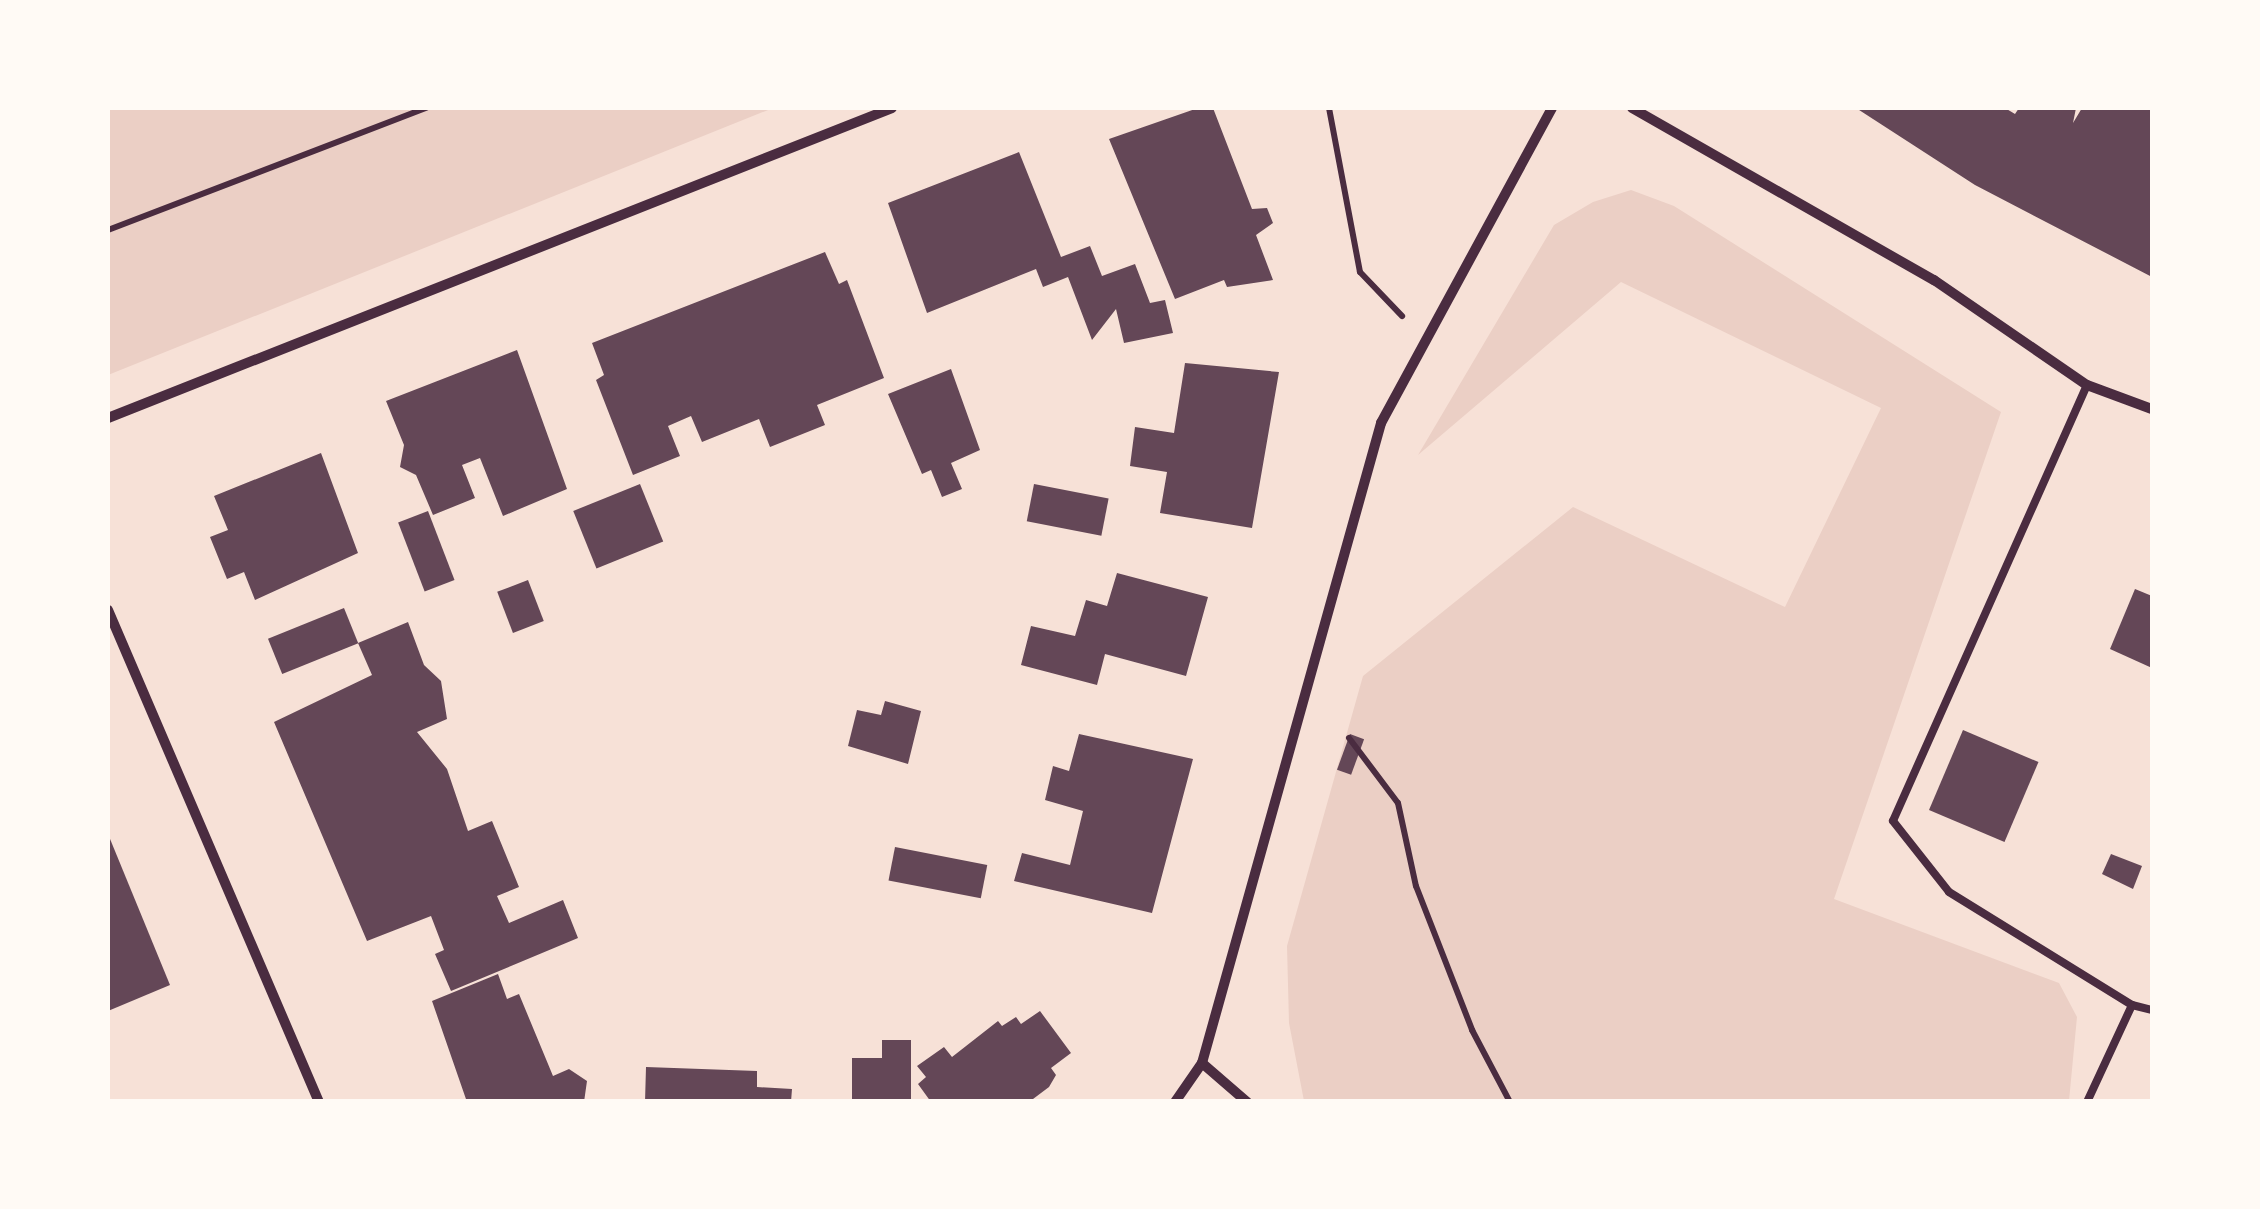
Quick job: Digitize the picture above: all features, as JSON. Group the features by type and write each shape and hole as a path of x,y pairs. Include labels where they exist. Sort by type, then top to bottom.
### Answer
{"street":[{"path":"108,418 892,108"},
{"path":"1175,1102 1202,1063 1381,424 1552,108"},
{"path":"1632,108 1934,280 2087,385 2152,409"},
{"path":"108,610 319,1102"},
{"path":"1202,1063 1247,1102"}],"lane":[{"path":"2087,385 1893,821 1949,892 2132,1005 2152,1010"},
{"path":"2088,1102 2132,1005"}],"path":[{"path":"108,230 426,108"},
{"path":"1329,108 1360,272 1426,340"},
{"path":"1350,738 1398,803 1416,886 1472,1030 1510,1102"}],"shaded area":[{"path":"108,108 773,108 108,375"},
{"path":"1631,190 1674,206 2001,412 1834,899 2059,983 2077,1017 2069,1101 1304,1101 1289,1023 1287,946 1363,676 1573,507 1785,607 1881,408 1621,282 1418,455 1554,225 1593,202"}],"building":[{"path":"1198,108 1213,108 1252,209 1267,208 1273,223 1256,235 1273,280 1227,287 1224,280 1175,299 1109,139"},
{"path":"1856,108 2005,108 2015,114 2019,108 2076,108 2073,123 2082,108 2152,108 2152,277 1975,185"},
{"path":"1019,152 1061,257 1090,246 1102,276 1135,264 1150,303 1165,300 1173,333 1124,343 1116,309 1092,340 1068,277 1043,287 1036,269 927,313 888,203"},
{"path":"825,252 839,284 847,280 884,378 817,405 825,425 770,447 759,419 702,442 691,416 668,426 680,456 633,475 596,380 604,375 592,343"},
{"path":"517,350 567,489 503,516 480,458 462,465 475,498 433,515 416,475 400,467 404,445 386,401"},
{"path":"1185,363 1279,372 1252,528 1160,513 1167,472 1130,466 1135,427 1174,433"},
{"path":"951,369 980,450 951,463 962,489 942,497 931,470 922,474 888,394"},
{"path":"321,453 358,553 255,600 244,572 227,579 210,537 228,530 214,496"},
{"path":"640,484 663,541 596,568 573,511"},
{"path":"1034,484 1109,499 1101,536 1027,521"},
{"path":"428,511 455,580 425,592 398,522"},
{"path":"1117,573 1208,597 1186,676 1105,654 1097,685 1021,665 1031,626 1075,636 1086,600 1107,606"},
{"path":"528,580 544,621 513,633 497,592"},
{"path":"2135,589 2152,596 2152,668 2110,649"},
{"path":"344,608 358,643 282,674 268,639"},
{"path":"408,622 424,665 441,681 447,719 417,732 447,769 468,831 492,821 519,887 497,896 509,923 563,900 578,938 451,991 435,954 444,950 431,916 367,941 274,722 372,675 358,643"},
{"path":"885,701 921,711 908,764 848,746 857,710 881,715"},
{"path":"1963,730 2038,762 2004,842 1929,810"},
{"path":"1079,734 1193,759 1152,913 1014,881 1022,853 1070,865 1083,811 1045,800 1053,766 1069,771"},
{"path":"1350,734 1364,739 1351,775 1337,770"},
{"path":"108,834 170,985 108,1011"},
{"path":"895,847 987,865 981,898 889,880"},
{"path":"2111,854 2142,866 2133,889 2102,874"},
{"path":"498,974 507,999 519,994 553,1076 569,1069 587,1081 584,1102 467,1102 432,1001"},
{"path":"1040,1011 1071,1053 1051,1068 1056,1075 1049,1087 1029,1102 931,1102 918,1084 926,1077 917,1066 944,1047 952,1057 998,1021 1002,1026 1016,1017 1021,1024"},
{"path":"882,1040 911,1040 911,1102 852,1102 852,1058 882,1058"},
{"path":"646,1067 757,1071 757,1087 792,1089 791,1102 645,1102"}]}
